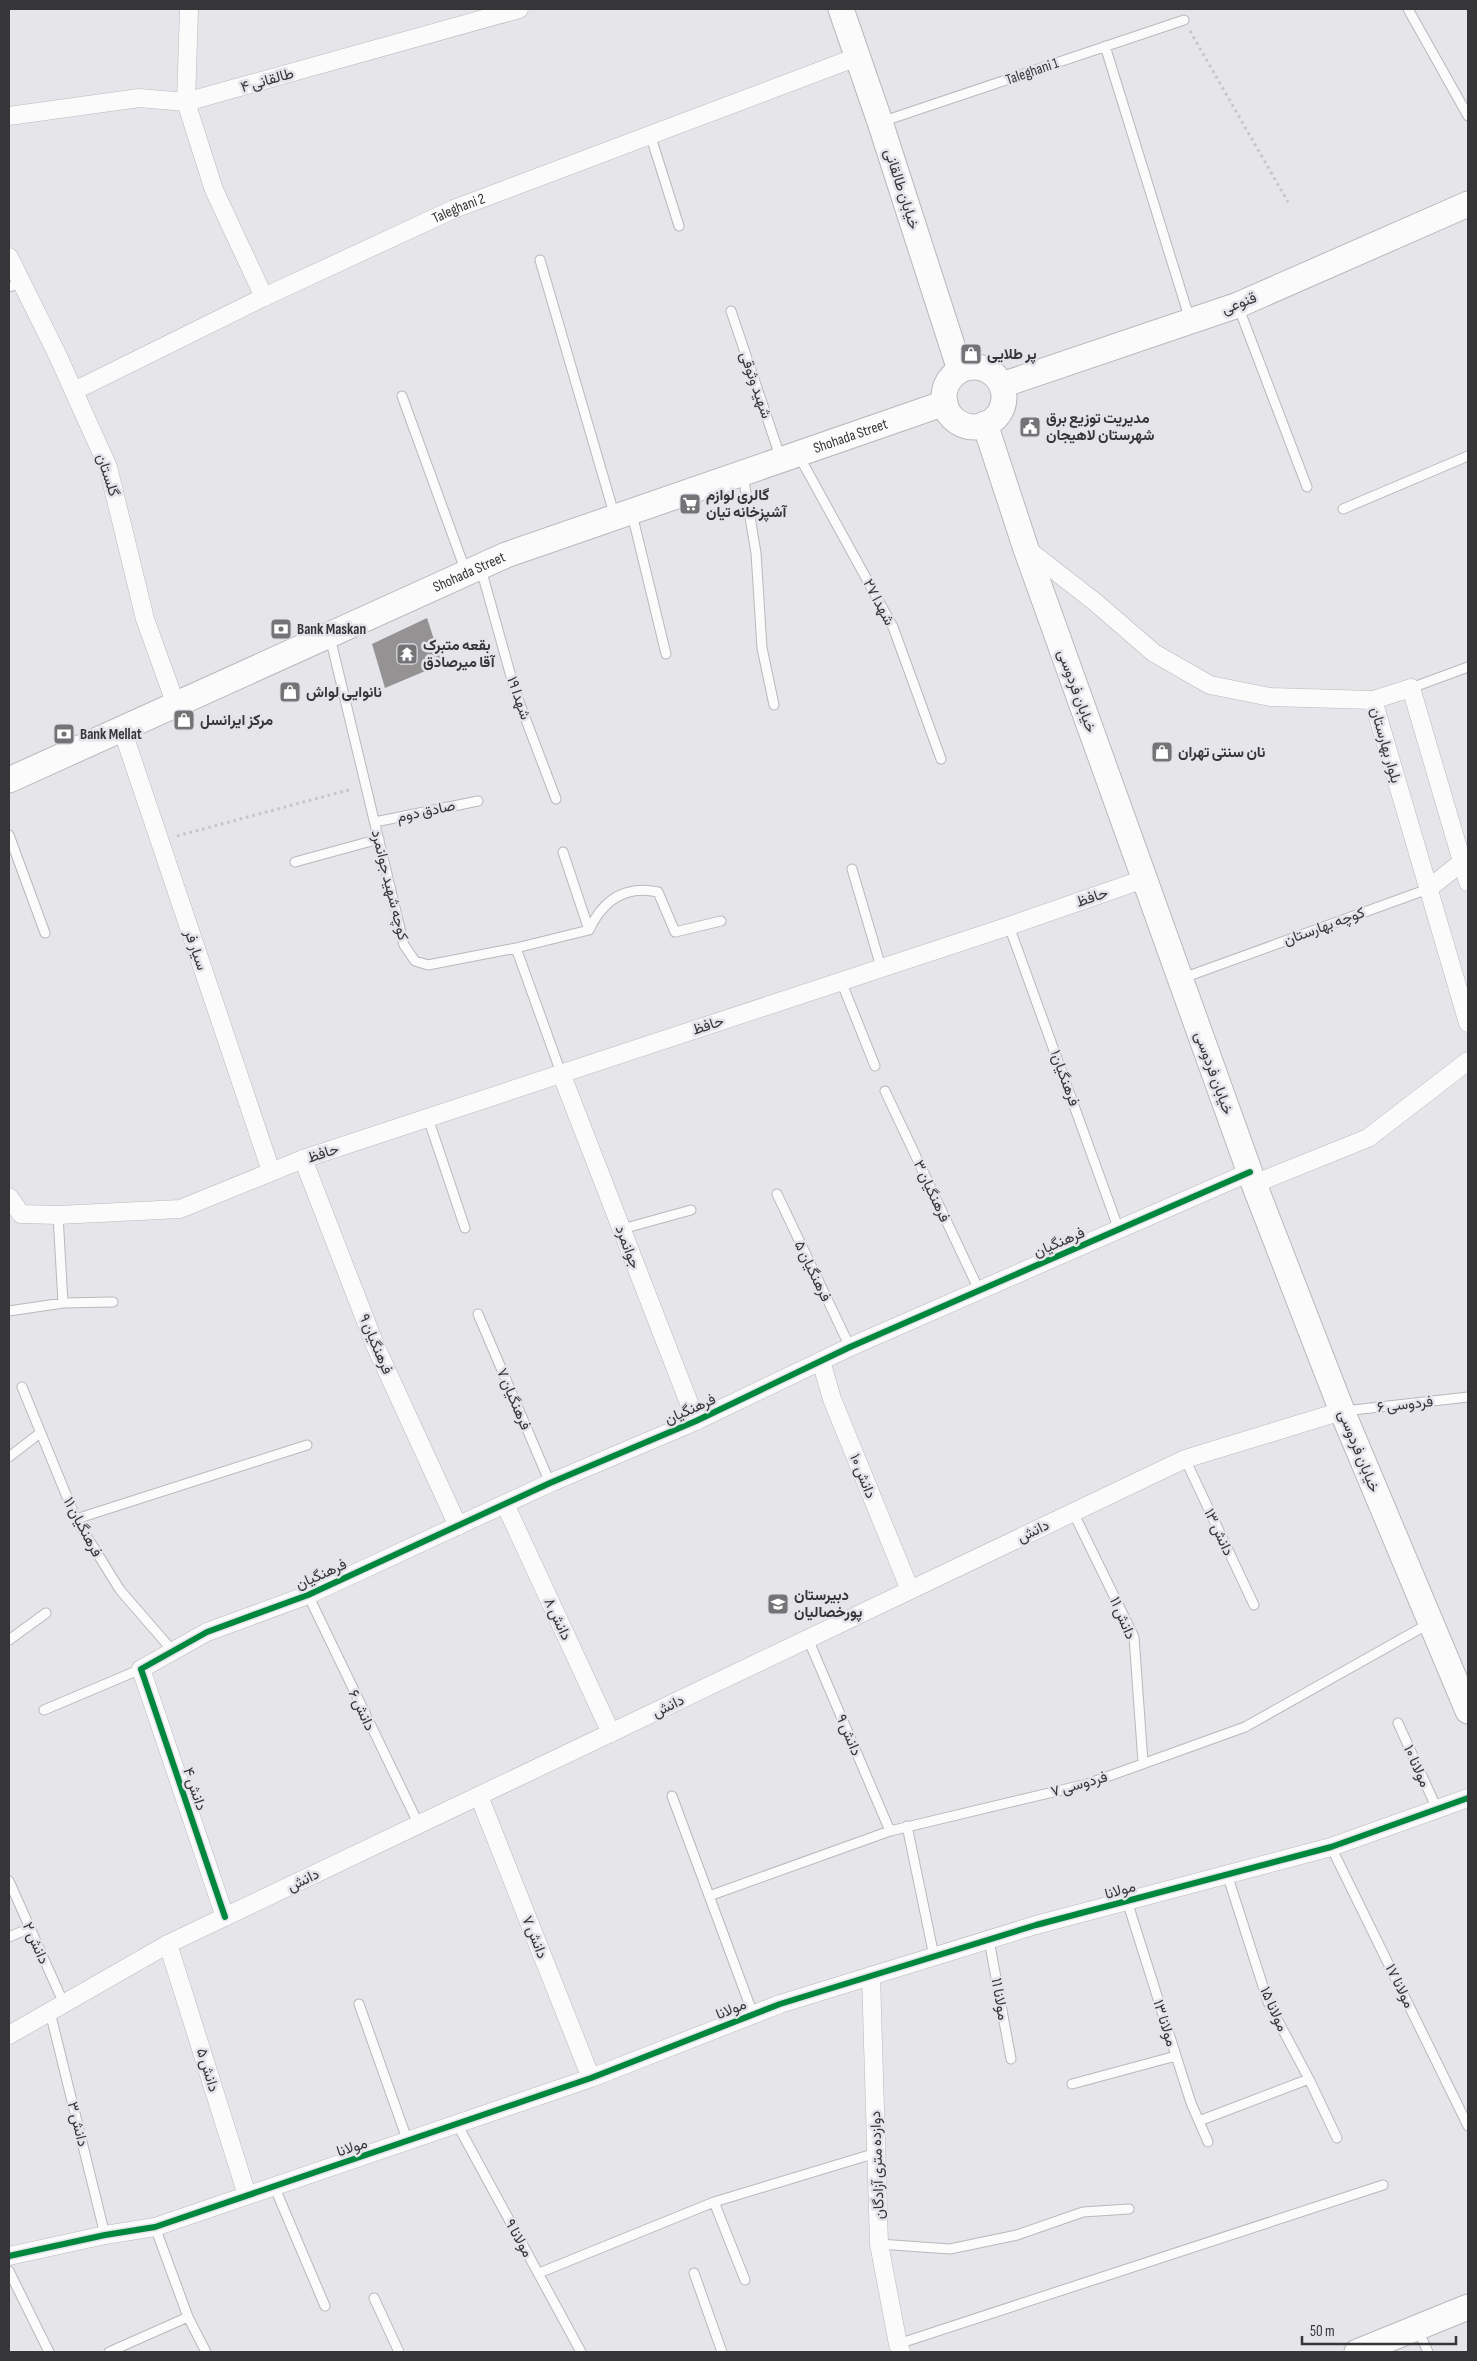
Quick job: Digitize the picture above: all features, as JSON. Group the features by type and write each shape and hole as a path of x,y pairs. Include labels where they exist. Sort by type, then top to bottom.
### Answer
{"main road":[{"name":"خیابان طالقانی","path":"841,9 880,122 960,370"},
{"name":"قنوعی","path":"1002,385 1238,305 1468,204"},
{"path":"968,367 986,369 993,373 1002,385 1003,406 993,420 985,424 975,427 960,423 949,412 945,403 947,384 960,370 968,367"},
{"name":"Shohada Street","path":"9,780 506,555 945,403"},
{"name":"خیابان فردوسی","path":"985,424 1026,548 1252,1178 1342,1411 1468,1711"},
{"path":"1357,2352 1468,2307"}],"street":[{"path":"189,9 186,102 214,190 264,297"},
{"name":"طالقانی ۴","path":"9,116 139,98 186,102 484,14 519,9"},
{"name":"Taleghani 2","path":"74,391 264,297 454,209 857,57"},
{"name":"گلستان","path":"9,257 15,285 74,391 108,467 145,619 176,705"},
{"path":"1026,548 1095,602 1154,653 1210,685 1270,697 1374,700"},
{"path":"1411,688 1468,882"},
{"name":"بلوار بهارستان","path":"1411,688 1374,700 1468,1023"},
{"name":"سیار فر","path":"122,729 271,1171"},
{"name":"کوچه بهارستان","path":"1428,889 1462,862"},
{"name":"حافظ","path":"9,1197 20,1214 58,1216 180,1209 303,1159 1009,926 1144,879"},
{"name":"فرهنگیان","path":"141,1669 207,1632 308,1594 550,1483 696,1421 821,1360 979,1290 1119,1230 1252,1178 1368,1138 1468,1061"},
{"name":"جوانمرد","path":"561,1073 696,1421"},
{"name":"فرهنگیان ۹","path":"303,1159 375,1345 458,1526"},
{"name":"دانش ۱۰","path":"821,1360 832,1399 910,1590"},
{"name":"دانش","path":"9,2035 168,1944 1185,1458 1342,1411"},
{"name":"دانش ۸","path":"505,1504 612,1733"},
{"name":"دانش ۴","path":"141,1669 225,1918"},
{"name":"دانش ۷","path":"479,1796 591,2078"},
{"name":"مولانا","path":"9,2256 105,2235 155,2227 591,2078 753,2014 989,1940 1331,1847 1468,1798"},
{"name":"دانش ۵","path":"168,1944 247,2195"},
{"name":"دوازده متری آزادگان","path":"871,1976 879,2244 900,2348"}],"lane":[{"path":"1408,9 1468,116"},
{"name":"Taleghani 1","path":"880,122 1184,20"},
{"path":"1105,46 1190,320"},
{"path":"650,134 680,226"},
{"path":"540,260 623,514 666,654"},
{"path":"1238,305 1307,487"},
{"name":"شهید وثوقی","path":"730,311 789,457"},
{"name":"شهدا ۱۹","path":"402,396 473,570 515,691 556,799"},
{"path":"1343,509 1468,456"},
{"name":"۲۷ شهدا","path":"789,457 893,628 941,758"},
{"path":"743,473 756,553 762,648 774,705"},
{"name":"کوچه شهید جوانمرد","path":"330,634 404,945 415,961 428,965 516,948 589,930"},
{"path":"1411,688 1468,668"},
{"name":"صادق دوم","path":"375,822 478,801"},
{"path":"9,835 45,933"},
{"path":"295,862 379,839"},
{"path":"563,852 589,930"},
{"path":"852,869 882,967"},
{"path":"589,930 596,914 609,901 640,888 658,892 675,932 721,921"},
{"name":"کوچه بهارستان","path":"1180,978 1428,889"},
{"name":"فرهنگیان۱","path":"1009,926 1119,1230"},
{"path":"516,948 561,1073"},
{"path":"842,981 874,1066"},
{"name":"فرهنگیان ۳","path":"886,1091 979,1290"},
{"path":"428,1118 465,1228"},
{"name":"فرهنگیان ۵","path":"777,1194 850,1347"},
{"path":"622,1229 692,1210"},
{"path":"58,1216 62,1303"},
{"path":"9,1311 62,1303 114,1302"},
{"name":"فرهنگیان ۷","path":"478,1314 550,1483"},
{"name":"فرهنگیان ۱۱","path":"22,1387 76,1519 120,1590 172,1650"},
{"name":"فردوسی ۶","path":"1342,1411 1468,1397"},
{"path":"9,1457 40,1433"},
{"path":"76,1519 307,1446"},
{"name":"دانش ۱۳","path":"1185,1458 1254,1605"},
{"name":"دانش ۱۱","path":"1073,1512 1134,1637 1143,1762"},
{"name":"دانش ۶","path":"308,1594 419,1825"},
{"path":"9,1640 46,1612"},
{"name":"فردوسی ۷","path":"709,1896 890,1831 1087,1784 1143,1762 1245,1727 1430,1623"},
{"name":"دانش ۹","path":"808,1639 890,1831"},
{"path":"44,1710 141,1669"},
{"name":"مولانا ۱۰","path":"1398,1723 1437,1809"},
{"path":"672,1796 753,2014"},
{"path":"907,1826 934,1956"},
{"name":"مولانا ۱۷","path":"1331,1847 1468,2126"},
{"name":"مولانا ۱۵","path":"1227,1874 1268,2002 1309,2079 1337,2138"},
{"name":"دانش ۲","path":"9,1881 30,1928 57,2008"},
{"name":"مولانا ۱۳","path":"1127,1901 1191,2103 1208,2142"},
{"path":"9,1937 30,1928"},
{"name":"مولانا ۱۱","path":"989,1940 1011,2059"},
{"path":"359,2004 408,2142"},
{"name":"دانش ۳","path":"57,2008 105,2235"},
{"path":"1072,2084 1176,2056"},
{"path":"1199,2122 1309,2079"},
{"name":"مولانا ۹","path":"457,2124 581,2352"},
{"path":"539,2274 714,2202 876,2153"},
{"path":"274,2186 325,2306"},
{"path":"900,2348 1383,2186"},
{"path":"714,2202 745,2280"},
{"path":"879,2244 950,2249 1018,2235 1083,2212 1129,2209"},
{"path":"155,2227 188,2317 206,2352"},
{"path":"9,2271 49,2352"},
{"path":"694,2273 722,2352"},
{"path":"374,2298 399,2352"},
{"path":"109,2352 188,2317"},
{"path":"1417,2327 1428,2352"}],"path":[{"path":"1184,20 1288,202"},
{"path":"159,841 366,785"}],"building":[{"name":"بقعه متبرک آقا میرصادق","path":"427,618 442,664 385,688 372,644"}],"cycle path":[{"path":"225,1917 141,1669 207,1632 308,1595 550,1483 696,1421 850,1347 1250,1172"},
{"path":"9,2256 105,2235 155,2227 591,2078 780,2004 1036,1925 1331,1847 1468,1798"}],"place":[{"name":"پر طلایی","path":"971,354"},
{"name":"مدیریت توزیع برق شهرستان لاهیجان","path":"1030,427"},
{"name":"گالری لوازم آشپزخانه تیان","path":"690,504"},
{"name":"Bank Maskan","path":"281,629"},
{"name":"بقعه متبرک آقا میرصادق","path":"407,654"},
{"name":"نانوایی لواش","path":"290,692"},
{"name":"مرکز ایرانسل","path":"184,720"},
{"name":"Bank Mellat","path":"64,734"},
{"name":"نان سنتی تهران","path":"1162,752"},
{"name":"دبیرستان پورخصالیان","path":"778,1604"}]}
